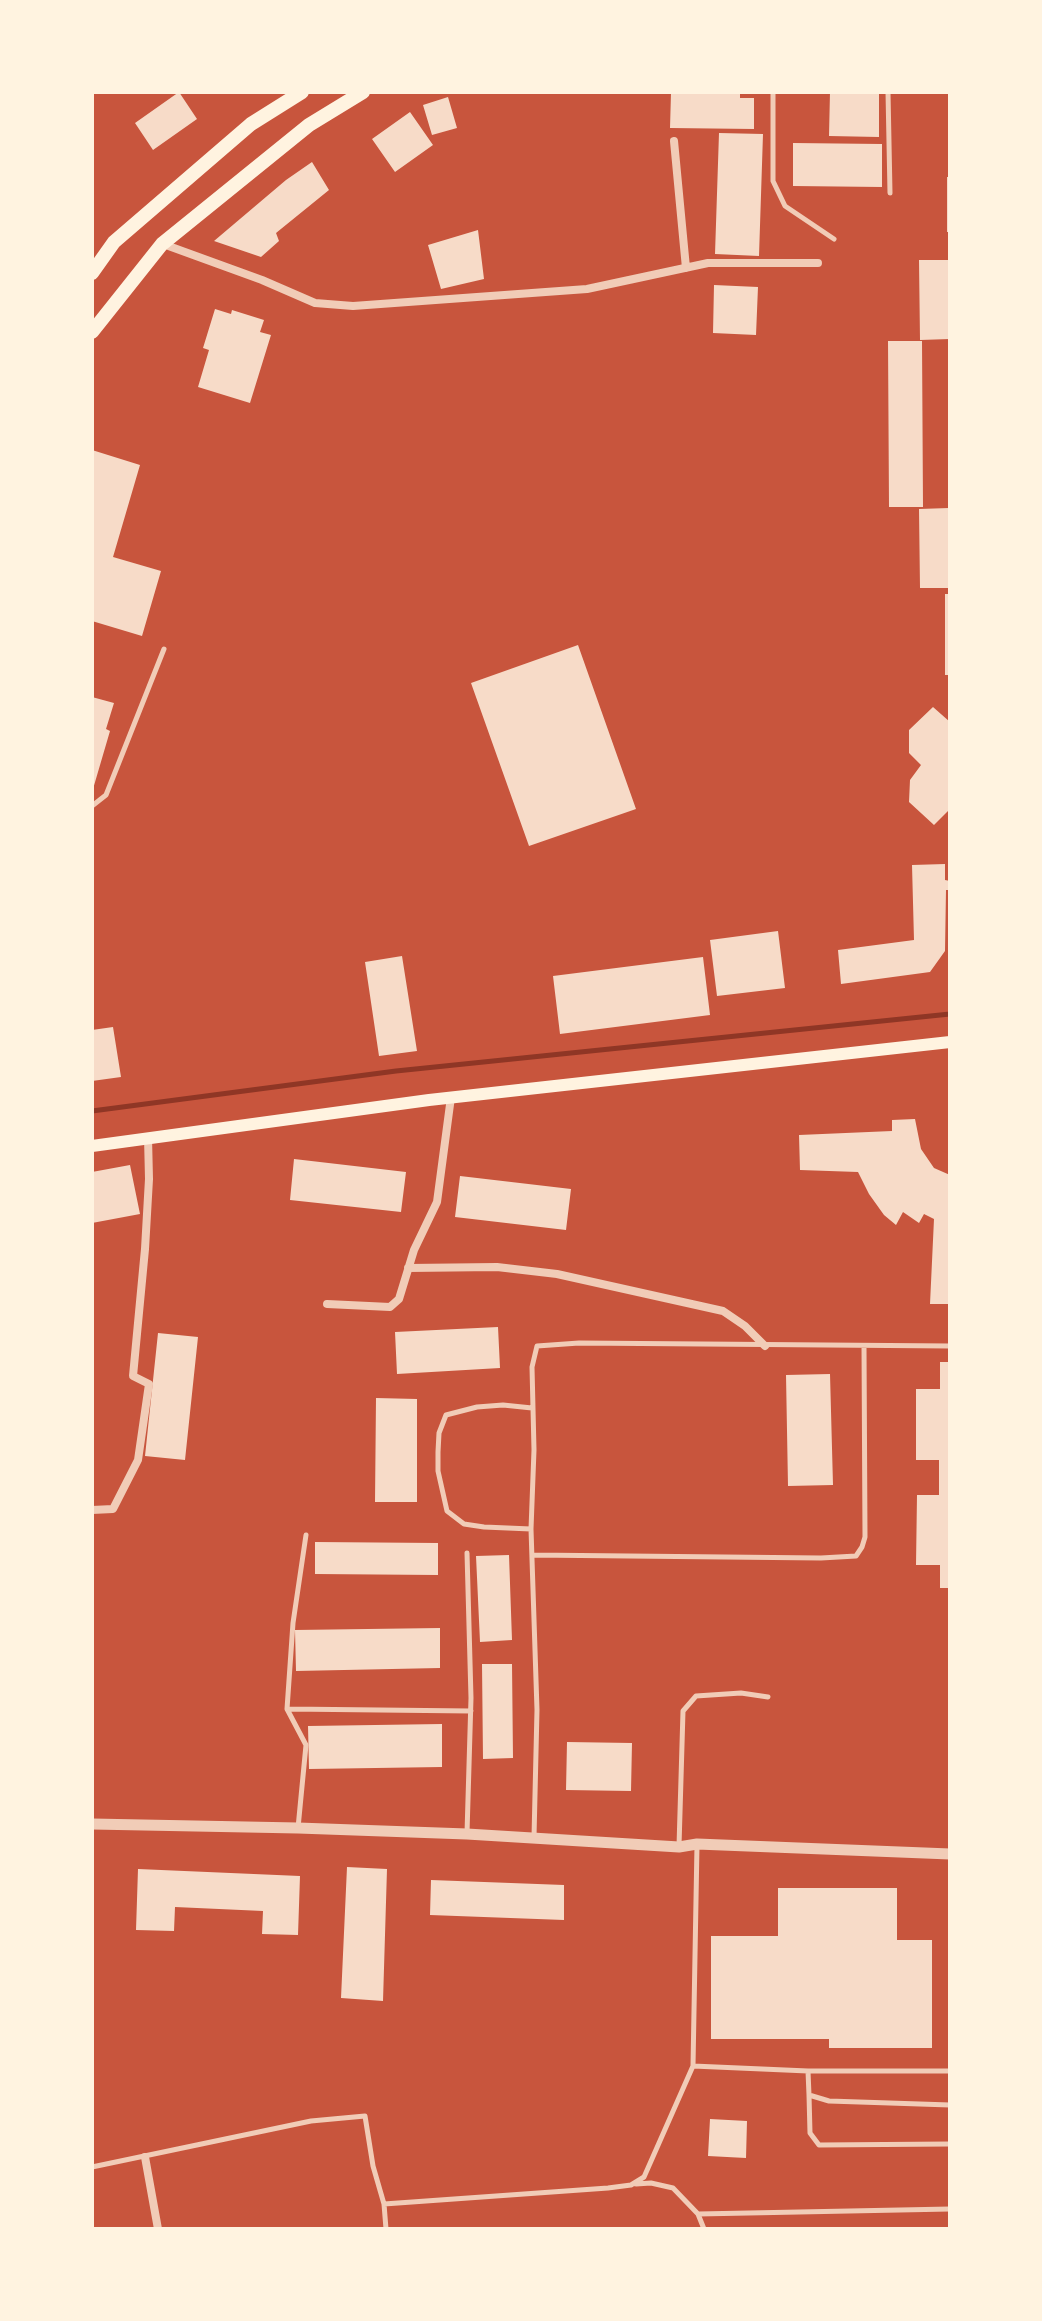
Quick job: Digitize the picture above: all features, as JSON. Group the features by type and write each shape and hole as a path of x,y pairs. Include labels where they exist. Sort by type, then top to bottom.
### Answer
{"main road":[{"path":"92,273 114,242 251,124 302,92"},
{"path":"92,332 162,244 309,125 363,92"},
{"path":"92,1146 451,1097 950,1042"}],"street":[{"path":"674,141 686,268"},
{"path":"162,244 315,303 353,306 587,289 708,263 818,263"},
{"path":"327,1304 390,1307 399,1299 414,1250 437,1202 451,1097"},
{"path":"92,1510 113,1509 138,1460 149,1384 133,1376 146,1235 148,1137"},
{"path":"408,1268 497,1267 557,1274 723,1311 745,1326 765,1346"},
{"path":"92,1824 298,1828 467,1834 679,1847 697,1844 950,1854"},
{"path":"145,2157 158,2229"}],"lane":[{"path":"773,92 773,181 785,206 834,239"},
{"path":"888,92 890,193"},
{"path":"92,806 106,795 164,649"},
{"path":"533,1838 537,1710 531,1529 534,1450 532,1367 537,1346 579,1343 950,1346"},
{"path":"532,1555 856,1556 865,1537 864,1346"},
{"path":"531,1529 464,1524 447,1511 438,1471 438,1452 439,1433 446,1415 490,1406 532,1408"},
{"path":"298,1828 306,1745 287,1709 293,1623 306,1535"},
{"path":"467,1553 471,1711 467,1834"},
{"path":"679,1847 683,1711 696,1696 741,1693 768,1697"},
{"path":"287,1709 471,1711"},
{"path":"631,2185 644,2177 693,2066 697,1844"},
{"path":"693,2066 808,2071 950,2071"},
{"path":"808,2071 810,2133 819,2145 950,2144"},
{"path":"809,2095 829,2101 950,2105"},
{"path":"92,2167 311,2121 365,2116 373,2166 384,2204 386,2229"},
{"path":"384,2204 651,2183 673,2188 698,2214 704,2229"},
{"path":"698,2214 950,2209"}],"building":[{"path":"179,92 197,119 153,150 135,123"},
{"path":"740,92 740,98 754,98 754,129 670,128 671,93"},
{"path":"830,92 879,92 879,137 829,136"},
{"path":"448,97 457,128 432,135 423,105"},
{"path":"410,112 433,145 395,172 372,139"},
{"path":"719,133 763,134 759,256 715,254"},
{"path":"793,143 882,144 882,187 793,186"},
{"path":"312,162 329,190 276,233 279,241 261,257 214,241 286,180"},
{"path":"947,177 950,177 950,232 947,232"},
{"path":"478,230 484,279 441,289 428,245"},
{"path":"919,260 949,260 950,339 920,340"},
{"path":"714,285 758,287 756,335 713,333"},
{"path":"215,309 231,314 232,310 264,320 260,332 271,335 250,403 198,387 209,350 203,348"},
{"path":"888,341 922,341 923,507 889,507"},
{"path":"92,450 140,465 113,557 161,571 142,636 92,621"},
{"path":"949,508 950,588 920,588 919,509"},
{"path":"945,594 950,594 950,675 945,675"},
{"path":"578,645 636,809 529,846 471,683"},
{"path":"92,697 114,703 106,729 110,731 93,789"},
{"path":"933,707 950,722 950,809 934,825 909,802 910,780 921,765 909,753 909,730"},
{"path":"945,864 945,880 950,881 950,890 946,890 945,951 930,972 841,984 838,950 914,940 912,865"},
{"path":"778,931 785,988 717,996 710,940"},
{"path":"402,956 417,1051 379,1056 365,962"},
{"path":"703,957 710,1015 560,1034 553,976"},
{"path":"113,1027 121,1077 92,1081 92,1030"},
{"path":"915,1119 921,1149 934,1168 950,1175 950,1304 930,1304 934,1219 924,1214 919,1223 903,1212 896,1225 884,1215 858,1172 800,1170 799,1135 892,1131 892,1120"},
{"path":"294,1159 406,1172 401,1212 290,1200"},
{"path":"130,1165 140,1214 92,1223 92,1172"},
{"path":"460,1176 571,1189 566,1230 455,1217"},
{"path":"498,1327 500,1368 397,1374 395,1332"},
{"path":"158,1333 198,1337 185,1460 145,1456"},
{"path":"940,1362 950,1362 950,1588 940,1588 940,1565 916,1565 917,1495 939,1495 939,1460 916,1460 916,1389 940,1389"},
{"path":"830,1374 833,1485 788,1486 786,1375"},
{"path":"376,1398 417,1399 417,1502 375,1502"},
{"path":"315,1542 438,1543 438,1575 315,1574"},
{"path":"509,1555 512,1640 480,1642 476,1556"},
{"path":"440,1628 440,1668 296,1671 295,1630"},
{"path":"482,1664 512,1664 513,1758 483,1759"},
{"path":"442,1724 442,1767 309,1769 308,1726"},
{"path":"567,1742 632,1743 631,1791 566,1790"},
{"path":"347,1867 387,1869 383,2001 341,1998"},
{"path":"138,1869 300,1876 298,1935 262,1934 263,1911 175,1907 174,1931 136,1930"},
{"path":"431,1880 564,1885 564,1920 430,1915"},
{"path":"778,1888 897,1888 897,1940 932,1940 932,2048 829,2048 829,2039 711,2039 711,1936 778,1936"},
{"path":"710,2119 747,2121 746,2158 708,2156"}],"waterway":[{"path":"92,1111 396,1071 950,1014"}]}
